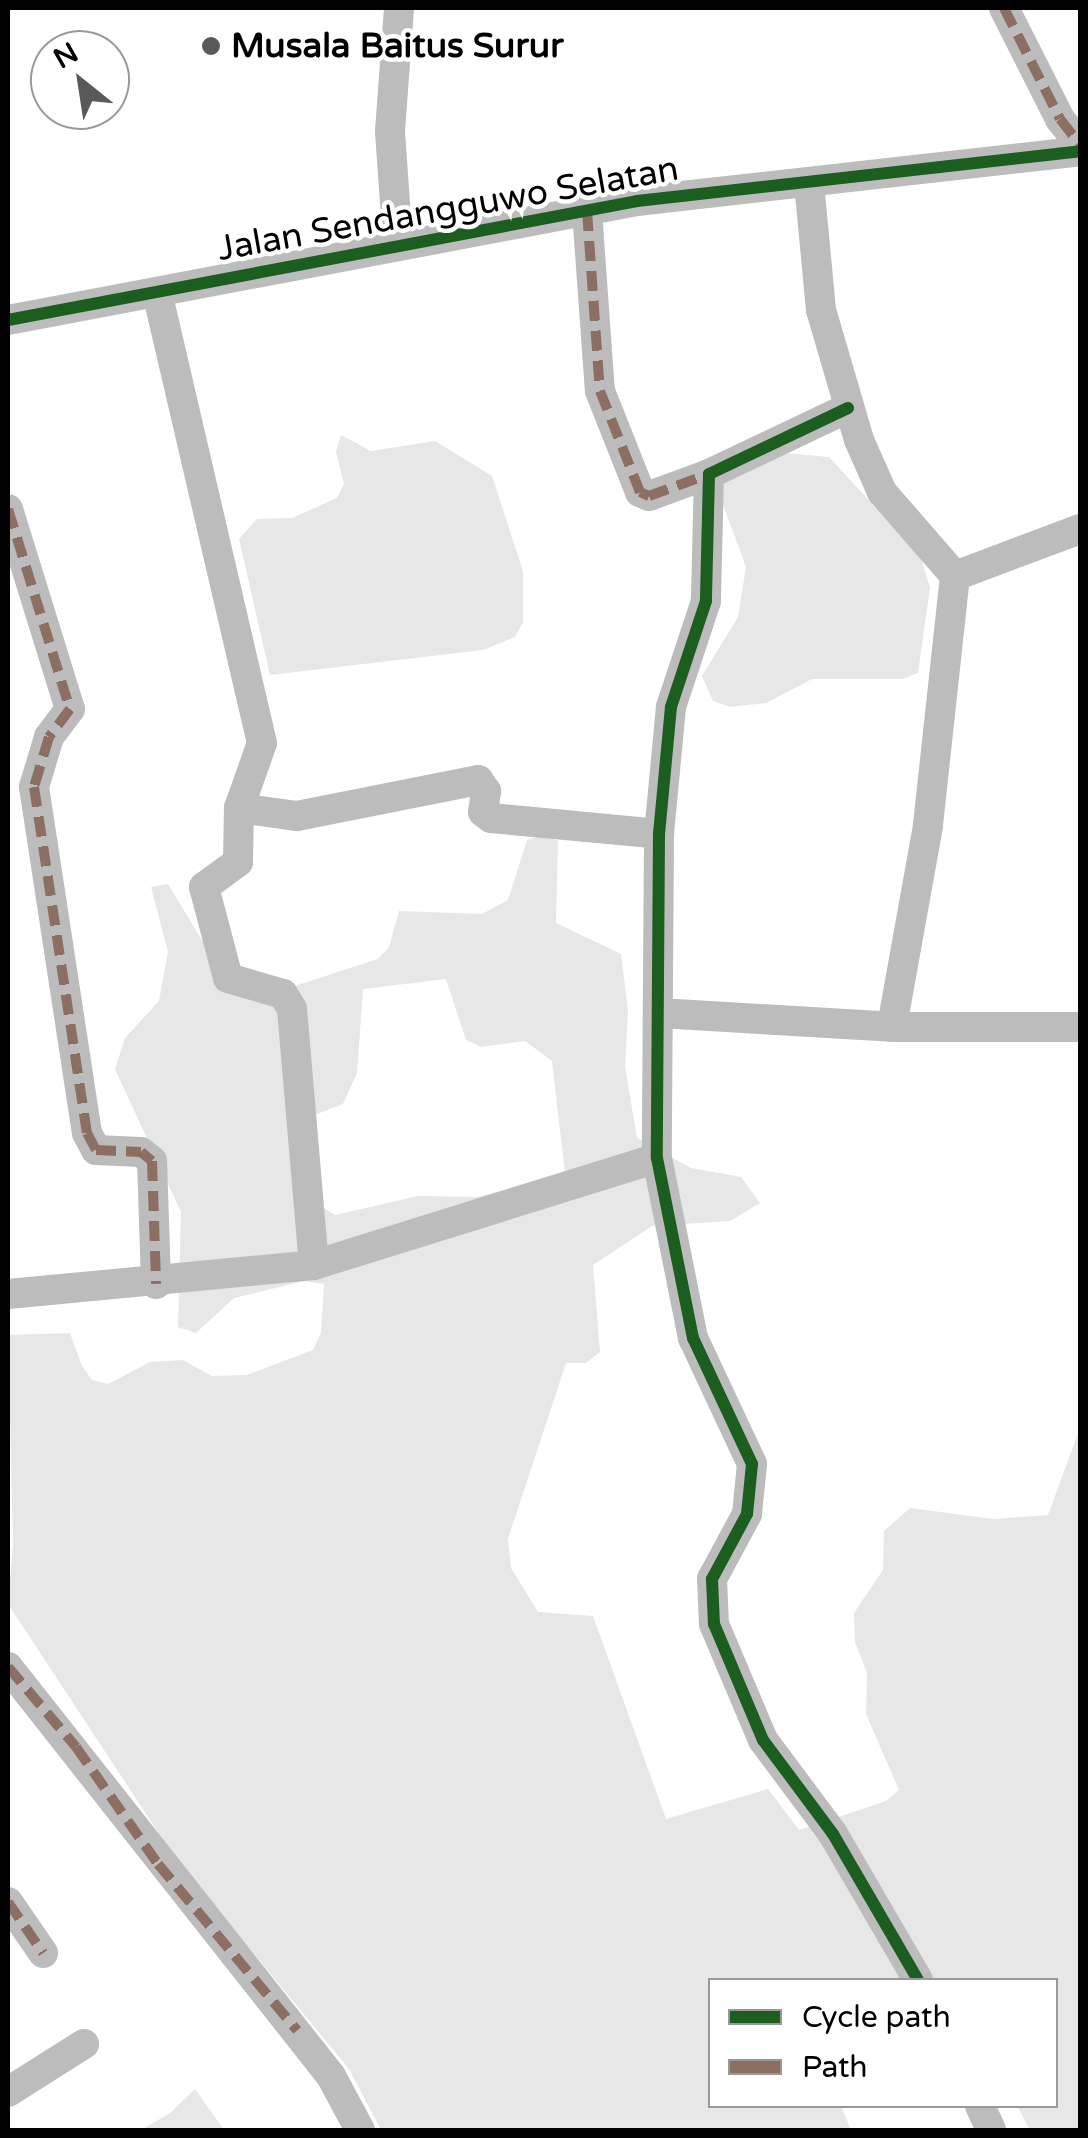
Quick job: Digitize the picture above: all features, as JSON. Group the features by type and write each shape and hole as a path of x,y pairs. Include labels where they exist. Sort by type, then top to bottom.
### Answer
{"street":[{"path":"398,8 390,131 398,246"},
{"path":"1004,8 1060,119 1080,148"},
{"name":"Jalan Sendangguwo Selatan","path":"8,320 587,211 1080,148"},
{"path":"809,183 821,310 848,408 882,492 955,576 928,826 892,1028"},
{"path":"587,211 600,391 640,492 650,496 709,474 848,408"},
{"path":"157,292 262,743 239,808 238,862 204,887 228,978 283,994 292,1009 314,1266"},
{"path":"709,474 706,601 671,707 659,834 657,1158 693,1338 752,1464 747,1514 712,1580 714,1624 762,1740 832,1834 917,1978"},
{"path":"8,508 70,708 49,737 34,787 87,1133 96,1150 142,1152 152,1161 156,1284"},
{"path":"955,576 1080,529"},
{"path":"239,808 297,816 478,780 486,791 484,812 491,818 659,834"},
{"path":"659,1013 892,1028 1080,1028"},
{"path":"8,1294 156,1284 314,1266 657,1158"},
{"path":"9,1666 158,1864 332,2076 360,2130"},
{"path":"8,1902 42,1954"},
{"path":"8,2092 84,2044"}],"shaded area":[{"path":"341,435 371,451 435,441 492,476 523,571 523,622 515,637 483,650 270,675 239,539 257,519 292,518 337,498 344,484 336,452"},
{"path":"750,450 829,457 921,557 930,588 918,673 903,679 812,679 766,703 730,707 713,701 702,676 738,617 746,567 717,488"},
{"path":"543,835 558,841 556,923 621,954 628,1010 625,1067 637,1138 691,1168 741,1177 760,1203 730,1221 652,1226 593,1265 600,1352 586,1363 566,1363 508,1539 511,1568 538,1612 593,1616 666,1819 768,1789 799,1830 886,1801 899,1790 866,1714 867,1673 855,1642 854,1613 883,1570 884,1531 910,1508 993,1519 1048,1515 1080,1428 1080,2130 1030,2130 1018,2108 1058,2108 1058,1978 708,1978 708,2108 842,2108 851,2130 381,2130 349,2069 175,1858 8,1604 13,1544 8,1335 70,1333 82,1366 92,1380 108,1384 150,1362 183,1360 212,1376 247,1375 313,1350 321,1333 324,1284 304,1281 234,1298 196,1333 178,1327 181,1212 115,1069 125,1038 159,1001 168,952 151,887 168,884 229,985 261,997 378,959 389,947 399,911 482,914 508,900 527,840","holes":["446,979 466,1040 481,1047 525,1041 552,1061 565,1173 478,1197 418,1196 335,1215 303,1195 312,1116 343,1104 357,1073 363,989"]},
{"path":"195,2089 224,2130 141,2130 170,2113"}],"marked path":[{"path":"1004,8 1060,119 1080,145"},
{"path":"587,211 600,391 640,492 649,496 709,474"},
{"path":"8,509 70,709 49,737 34,787 87,1133 96,1150 141,1152 152,1161 156,1284"},
{"path":"8,1667 76,1747 158,1864 297,2030"},
{"path":"8,1902 43,1953"}],"cycle path":[{"path":"8,320 637,201 1080,151"},
{"path":"848,408 709,474 706,601 671,707 659,834 657,1158 693,1338 752,1464 747,1514 712,1579 714,1624 763,1740 833,1834 917,1978"}],"place":[{"name":"Musala Baitus Surur","path":"211,46"}]}
